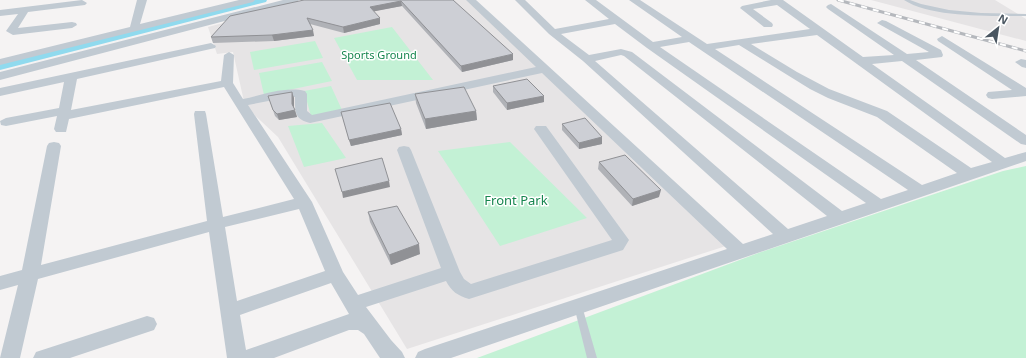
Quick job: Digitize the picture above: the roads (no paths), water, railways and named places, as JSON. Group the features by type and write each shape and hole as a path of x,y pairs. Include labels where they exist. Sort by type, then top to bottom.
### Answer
{"street":[{"path":"134,29 142,0"},
{"path":"204,0 206,11"},
{"path":"0,62 250,0"},
{"path":"0,76 294,0"},
{"path":"471,0 740,251"},
{"path":"520,0 553,32 587,59 785,236"},
{"path":"590,0 651,46 879,205"},
{"path":"634,0 920,192"},
{"path":"0,13 23,7 84,1"},
{"path":"68,36 84,1"},
{"path":"768,25 745,8 778,1 1004,164"},
{"path":"23,7 11,31 12,32 72,25"},
{"path":"831,7 1026,141"},
{"path":"553,32 618,20"},
{"path":"861,62 936,56 938,54 882,23"},
{"path":"705,47 821,31"},
{"path":"651,46 692,38"},
{"path":"942,39 1025,92"},
{"path":"741,42 792,74 827,93 867,106 882,114 969,174"},
{"path":"0,92 212,46"},
{"path":"587,59 620,52 628,54 840,218"},
{"path":"229,55 227,83 304,202 335,274 365,323"},
{"path":"240,102 290,93 301,94 301,113 310,119 544,69"},
{"path":"61,129 71,77"},
{"path":"6,122 64,113 227,83"},
{"path":"992,95 1025,92"},
{"path":"200,114 237,358"},
{"path":"404,150 451,272 457,284 469,292 617,246 621,240 541,129"},
{"path":"10,358 30,275 54,146"},
{"path":"425,358 1026,156"},
{"path":"0,283 216,224 304,202"},
{"path":"353,304 451,272"},
{"path":"230,311 335,274"},
{"path":"250,358 348,322 357,321 365,323 372,328 387,354 395,358"},
{"path":"43,358 147,324"}],"lane":[{"path":"906,0 949,11 1026,15"},
{"path":"578,306 592,358"}],"waterway":[{"path":"0,67 263,0"}],"railway":[{"path":"838,0 1026,51"}],"park label":[{"name":"Sports Ground","path":"379,55"},
{"name":"Front Park","path":"516,200"}]}
